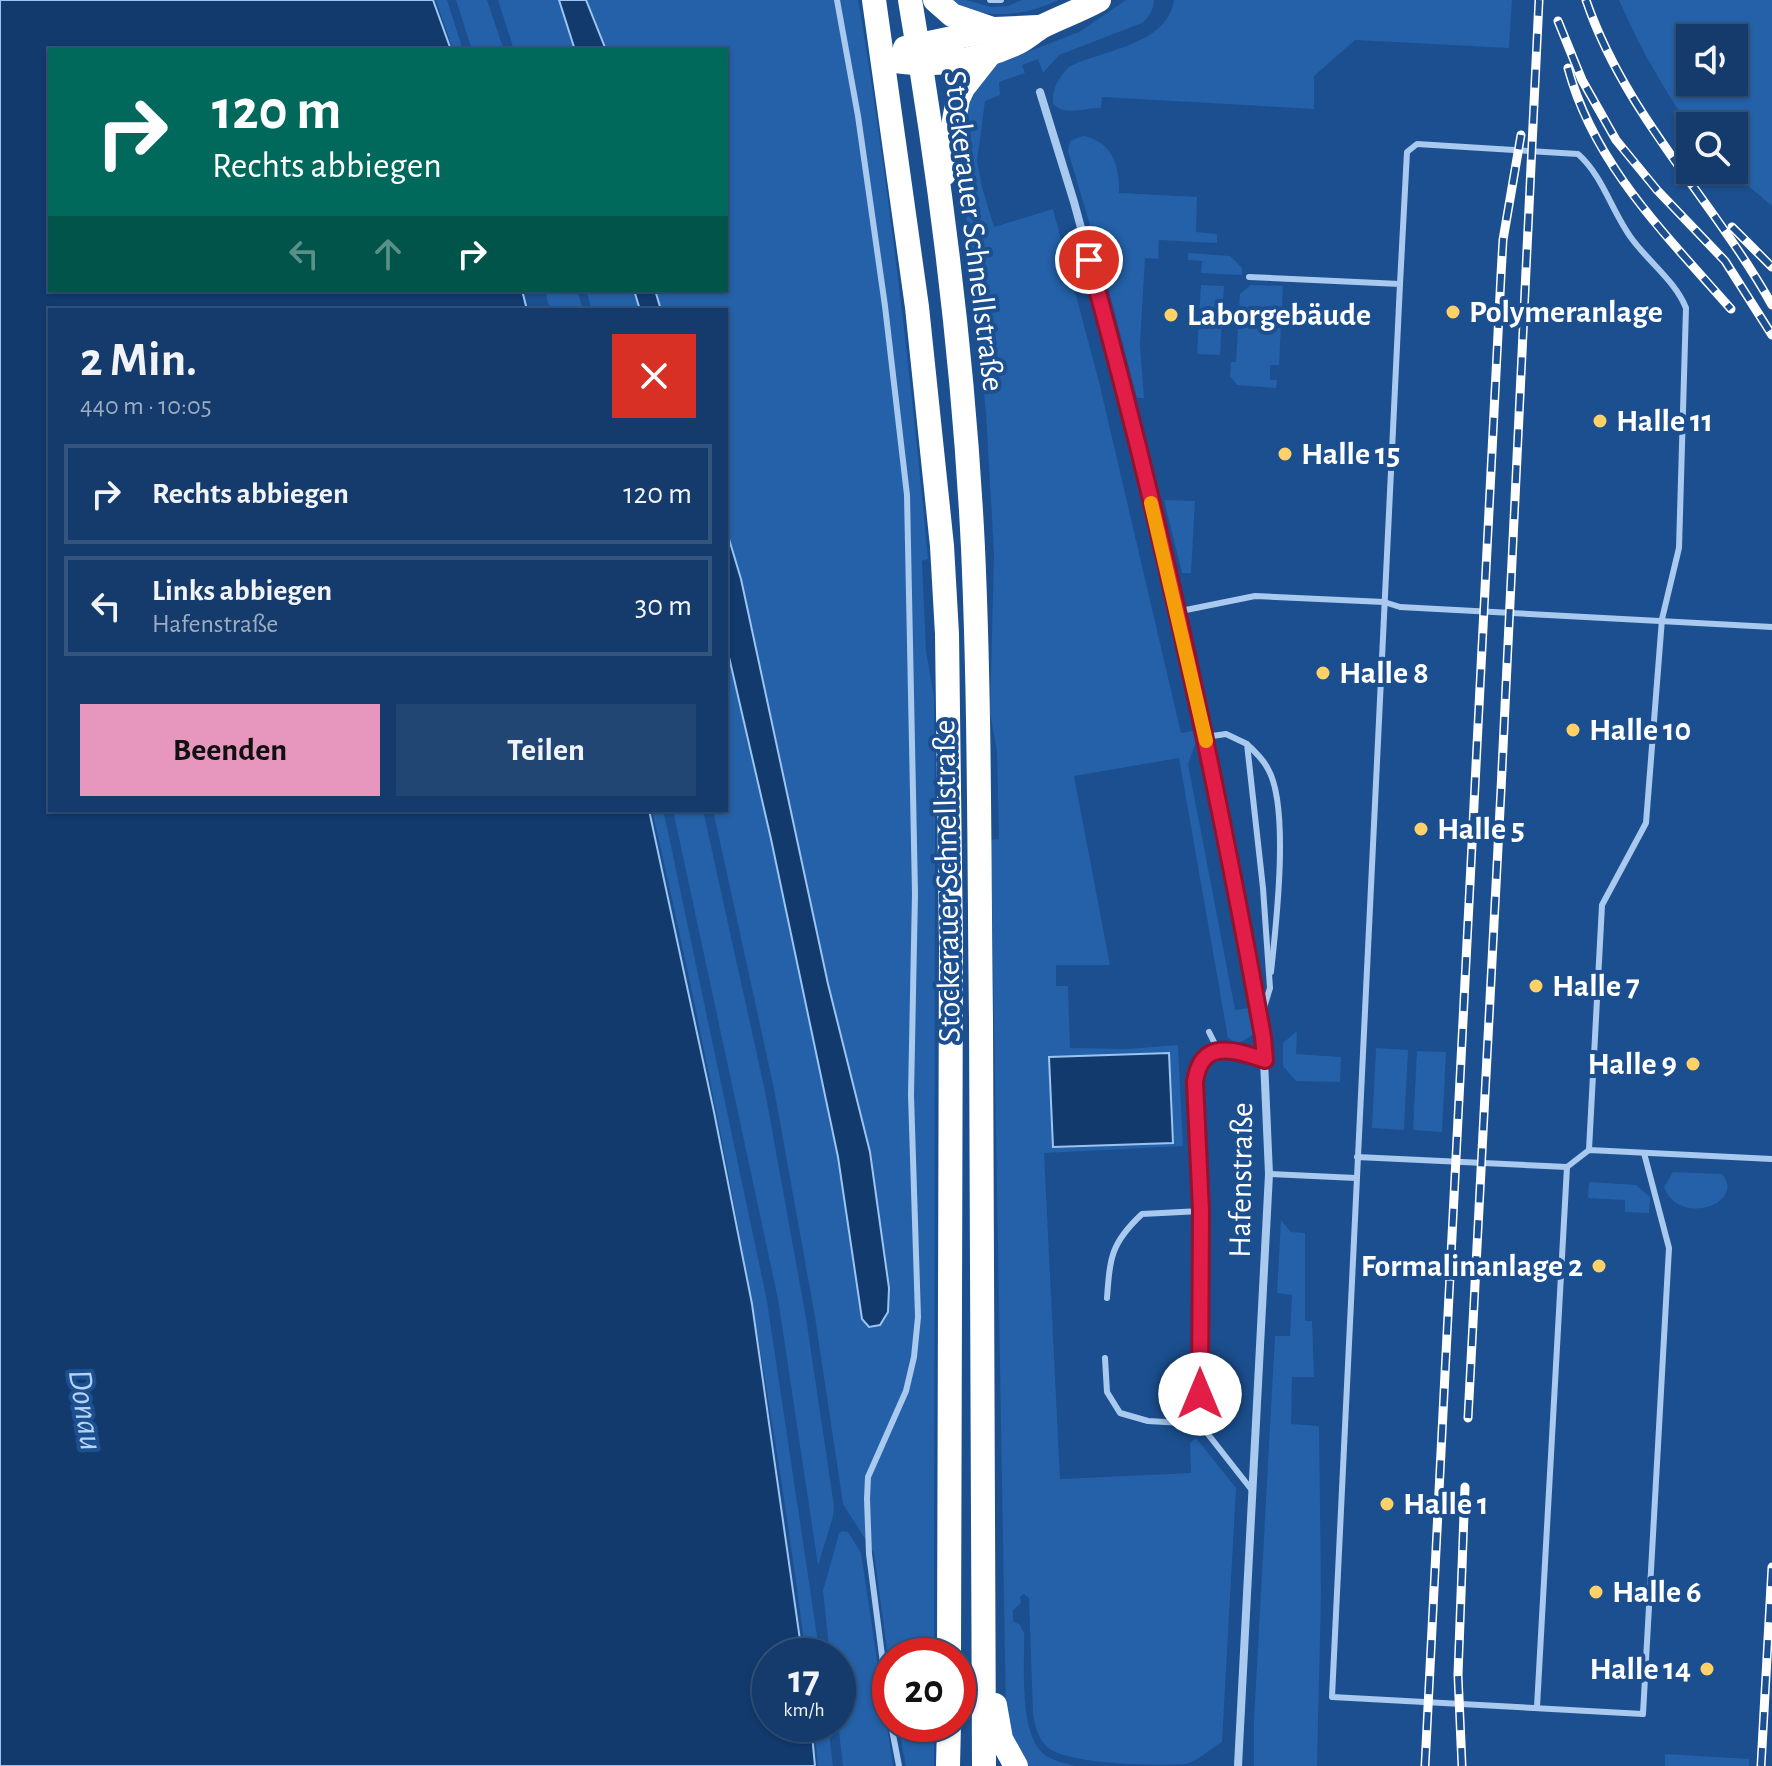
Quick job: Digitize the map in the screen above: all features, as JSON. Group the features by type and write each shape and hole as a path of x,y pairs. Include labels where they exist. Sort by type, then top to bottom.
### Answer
{"highway":[{"name":"Stockerauer Schnellstraße","path":"874,0 921,338 947,634 951,928 949,1638"},
{"name":"Stockerauer Schnellstraße","path":"910,0 940,196 963,401 973,546 984,1766"},
{"path":"935,0 952,15 995,29"},
{"path":"884,59 919,54 989,55 1099,0"},
{"path":"919,54 995,29 1041,27"},
{"path":"940,196 958,99 989,55"},
{"path":"983,1628 1001,1739 1016,1766"},
{"path":"948,1766 949,1742"}],"street":[{"name":"Hafenstraße","path":"1040,92 1074,202 1117,361 1176,612 1205,737 1260,1019 1265,1060 1269,1174 1238,1766"}],"lane":[{"path":"837,0 858,116 887,320 907,495 914,862 911,1095 918,1317 914,1357 906,1391 868,1477 869,1554 880,1638"},
{"path":"990,0 1001,0"},
{"path":"1589,1150 1602,905 1646,823 1662,619 1679,548 1686,308 1681,295 1631,238 1589,164 1578,154 1417,144 1407,152 1332,1697 1643,1714 1669,1248 1644,1153"},
{"path":"1249,277 1400,284"},
{"path":"1176,612 1255,596 1772,627"},
{"path":"1205,737 1226,734 1247,744 1268,768 1278,796 1277,918 1270,988 1260,1019"},
{"path":"1247,744 1263,888 1270,988"},
{"path":"1209,1032 1218,1050"},
{"path":"1254,1492 1200,1424 1201,1211 1195,1082 1198,1065 1205,1056 1218,1050 1241,1051 1265,1060"},
{"path":"1357,1157 1567,1167 1589,1150 1772,1159"},
{"path":"1537,1707 1567,1167"},
{"path":"1269,1174 1356,1178"},
{"path":"1107,1298 1110,1260 1123,1232 1142,1214 1201,1211"},
{"path":"1105,1358 1107,1392 1120,1413 1148,1421 1200,1424"},
{"path":"894,1742 899,1766"}],"shaded area":[{"path":"436,0 447,0 462,48 452,48"},
{"path":"456,0 487,0 503,48 471,48"},
{"path":"498,0 559,0 574,48 513,48"},
{"path":"586,0 858,0 890,219 928,559 922,561 926,651 934,697 934,1638 885,1638 874,1553 843,1504 815,1317 774,1089 713,812 728,812 728,653 838,1157 862,1319 889,1288 870,1152 828,984 741,579 728,536 728,308 660,308 656,292 728,292 728,48 605,48"},
{"path":"949,0 966,0 991,7 1008,6 1022,0 1059,0 1017,13 990,14"},
{"path":"1126,0 1154,0 1151,13 1142,23 1059,55 1043,73 1038,59 1022,65 1025,73 999,82 1000,95 985,101 977,161 994,227 1053,209 1099,382 1181,733 1193,731 1196,742 1188,764 1235,1010 1249,1008 1253,1034 1241,1042 1228,1038 1179,758 1074,776 1110,965 1056,965 1056,986 1068,986 1070,1048 1127,1049 1178,1045 1183,1146 1044,1153 1060,1479 1191,1473 1190,1443 1196,1438 1236,1488 1222,1742 1191,1762 1174,1765 1093,1761 1074,1758 1047,1747 1037,1732 1033,1714 1029,1598 1024,1594 1020,1597 1021,1603 1013,1610 1013,1621 1020,1625 1024,1633 1025,1698 1030,1732 1045,1755 1074,1766 1029,1766 1017,1754 1006,1717 991,840 999,839 997,752 990,713 994,554 986,413 959,145 965,104 997,64 1079,32"},
{"path":"1174,0 1512,0 1509,48 1355,40 1314,76 1314,109 1102,97 1101,108 1070,111 1053,104 1056,84 1069,67 1147,37 1169,15"},
{"path":"1619,0 1772,0 1772,206 1746,184 1748,112 1680,112 1650,63"},
{"path":"1083,136 1101,143 1112,156 1118,173 1119,193 1197,197 1196,232 1217,234 1217,243 1159,240 1158,259 1145,258 1140,345 1144,398 1137,398 1068,151 1070,141"},
{"path":"1188,253 1230,256 1242,268 1242,275 1201,273 1202,261 1188,260"},
{"path":"1201,285 1224,286 1220,355 1197,354"},
{"path":"1251,285 1283,286 1279,365 1270,365 1270,380 1277,380 1276,388 1237,385 1230,376 1231,362 1236,362 1240,294"},
{"path":"546,292 578,292 582,308 550,308"},
{"path":"587,292 635,292 639,308 591,308"},
{"path":"1164,500 1195,501 1191,573 1182,573"},
{"path":"652,812 663,812 767,1301 817,1638 803,1638 758,1337 719,1126"},
{"path":"673,812 703,812 765,1091 806,1318 834,1506 818,1565 778,1299"},
{"path":"1297,1031 1296,1054 1341,1057 1340,1082 1296,1081 1283,1066 1283,1043"},
{"path":"1376,1048 1408,1050 1404,1130 1372,1128"},
{"path":"1417,1051 1446,1052 1442,1132 1413,1130"},
{"path":"1673,1172 1722,1174 1727,1185 1726,1194 1708,1207 1696,1209 1683,1206 1672,1199 1664,1187"},
{"path":"1589,1182 1636,1185 1650,1197 1649,1213 1625,1212 1625,1200 1588,1198"},
{"path":"1281,1220 1291,1232 1305,1233 1305,1321 1312,1321 1314,1377 1292,1377 1291,1424 1319,1426 1321,1592 1317,1766 1254,1766 1275,1336 1290,1336 1292,1295 1277,1293"},
{"path":"848,1532 861,1553 874,1638 872,1742 889,1742 893,1766 843,1766 840,1742 856,1742 856,1638 828,1638 823,1591 839,1534"},
{"path":"816,1742 830,1742 833,1766 818,1766"},
{"path":"901,1742 934,1742 934,1766 906,1766"},
{"path":"1665,1754 1749,1759 1749,1766 1665,1766"}],"water":[{"name":"Donau","path":"0,0 433,0 450,48 48,48 48,292 522,292 526,308 48,308 48,812 649,812 752,1304 800,1638 752,1638 752,1742 813,1742 815,1766 0,1766"},
{"path":"559,0 586,0 605,48 574,48"},
{"path":"635,292 656,292 660,308 639,308"},
{"path":"728,536 741,579 828,984 870,1152 889,1288 888,1312 880,1325 869,1327 862,1319 838,1157 728,653"},
{"path":"1169,1053 1173,1143 1053,1147 1049,1057"}],"railway":[{"path":"1468,1418 1539,0"},
{"path":"1586,0 1623,82 1772,305"},
{"path":"1558,21 1582,80 1616,140 1657,190 1725,261 1772,335"},
{"path":"1568,68 1595,136 1614,168 1658,226 1731,309"},
{"path":"1425,1766 1503,240 1521,135"},
{"path":"1732,227 1772,267"},
{"path":"1462,1766 1458,1675 1465,1487"},
{"path":"1761,1766 1772,1567"}],"slow traffic":[{"path":"1151,503 1206,741"}],"place":[{"name":"Polymeranlage","path":"1453,312"},
{"name":"Laborgebäude","path":"1171,315"},
{"name":"Halle 11","path":"1600,421"},
{"name":"Halle 15","path":"1285,454"},
{"name":"Halle 8","path":"1323,673"},
{"name":"Halle 10","path":"1573,730"},
{"name":"Halle 5","path":"1421,829"},
{"name":"Halle 7","path":"1536,986"},
{"name":"Halle 9","path":"1693,1064"},
{"name":"Formalinanlage 2","path":"1599,1266"},
{"name":"Halle 1","path":"1387,1504"},
{"name":"Halle 6","path":"1596,1592"},
{"name":"Halle 14","path":"1707,1669"}],"route":[{"path":"1089,260 1121,375 1205,737 1263,1037 1265,1060 1241,1051 1218,1050 1205,1056 1198,1065 1195,1082 1201,1211 1200,1394"}]}
